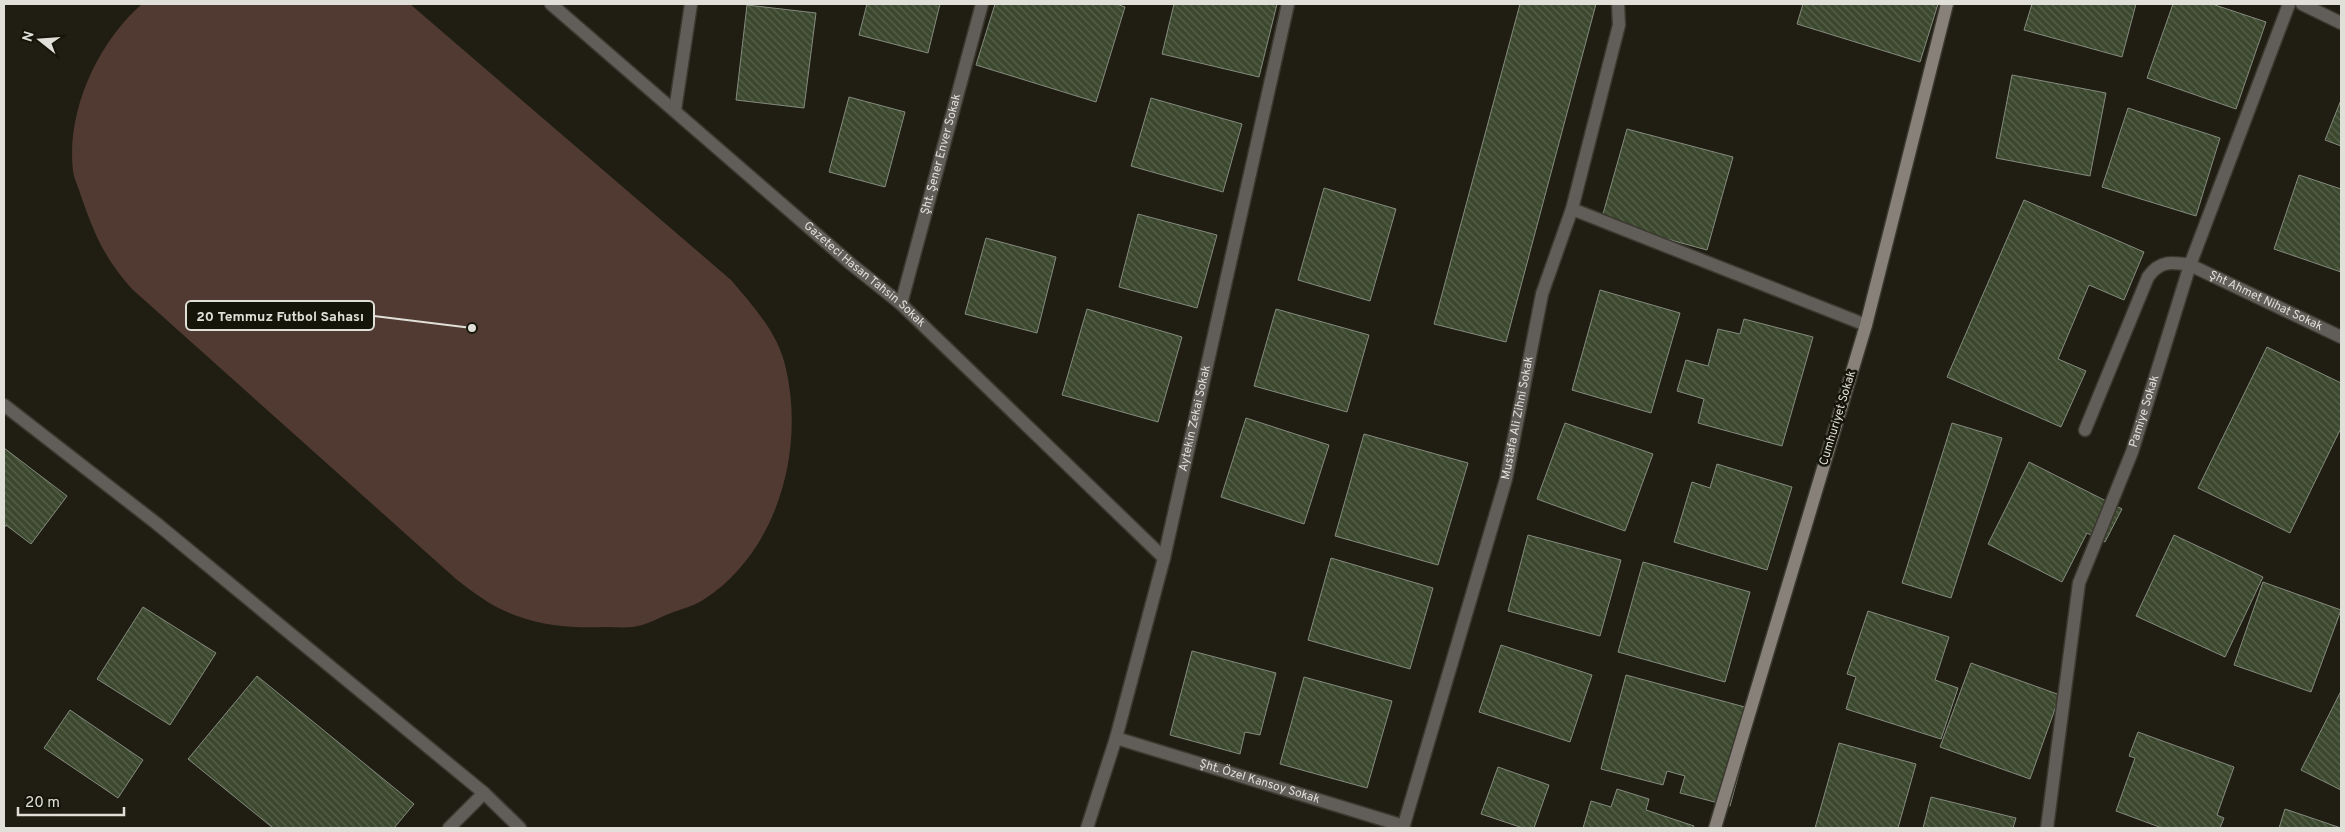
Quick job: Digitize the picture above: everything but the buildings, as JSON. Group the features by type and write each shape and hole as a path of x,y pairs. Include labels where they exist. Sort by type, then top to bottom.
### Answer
{"street":[{"name":"Gazeteci Hasan Tahsin Sokak","path":"551,4 851,264 901,304 1164,558"},
{"path":"675,110 691,4"},
{"name":"Şht. Şener Enver Sokak","path":"901,304 982,4"},
{"name":"Aytekin Zekai Sokak","path":"1086,828 1116,738 1164,558 1288,4"},
{"name":"Mustafa Ali Zihni Sokak","path":"1403,827 1506,479 1542,294 1572,209 1619,25 1618,4"},
{"name":"Cumhuriyet Sokak","path":"1715,828 1866,325 1947,4"},
{"name":"Pamiye Sokak","path":"2048,828 2079,583 2132,452 2190,266 2289,4"},
{"path":"2302,4 2341,23"},
{"path":"1572,209 1866,325"},
{"name":"Şht Ahmet Ni̇hat Sokak","path":"2086,430 2148,277 2158,266 2164,263 2170,262 2190,266 2341,337"},
{"path":"4,405 156,523 484,793 520,828"},
{"name":"Şht. Özel Kansoy Sokak","path":"1116,738 1403,827"},
{"path":"449,828 484,793"}],"shaded area":[{"path":"142,4 410,4 731,280 764,321 783,356 791,401 791,433 788,466 779,498 767,528 750,556 729,580 696,604 632,627 550,625 528,620 500,609 456,579 132,289 107,256 91,223 73,171 72,148 80,102 88,79 112,38"}],"place":[{"name":"20 Temmuz Futbol Sahası","path":"472,328"}]}
